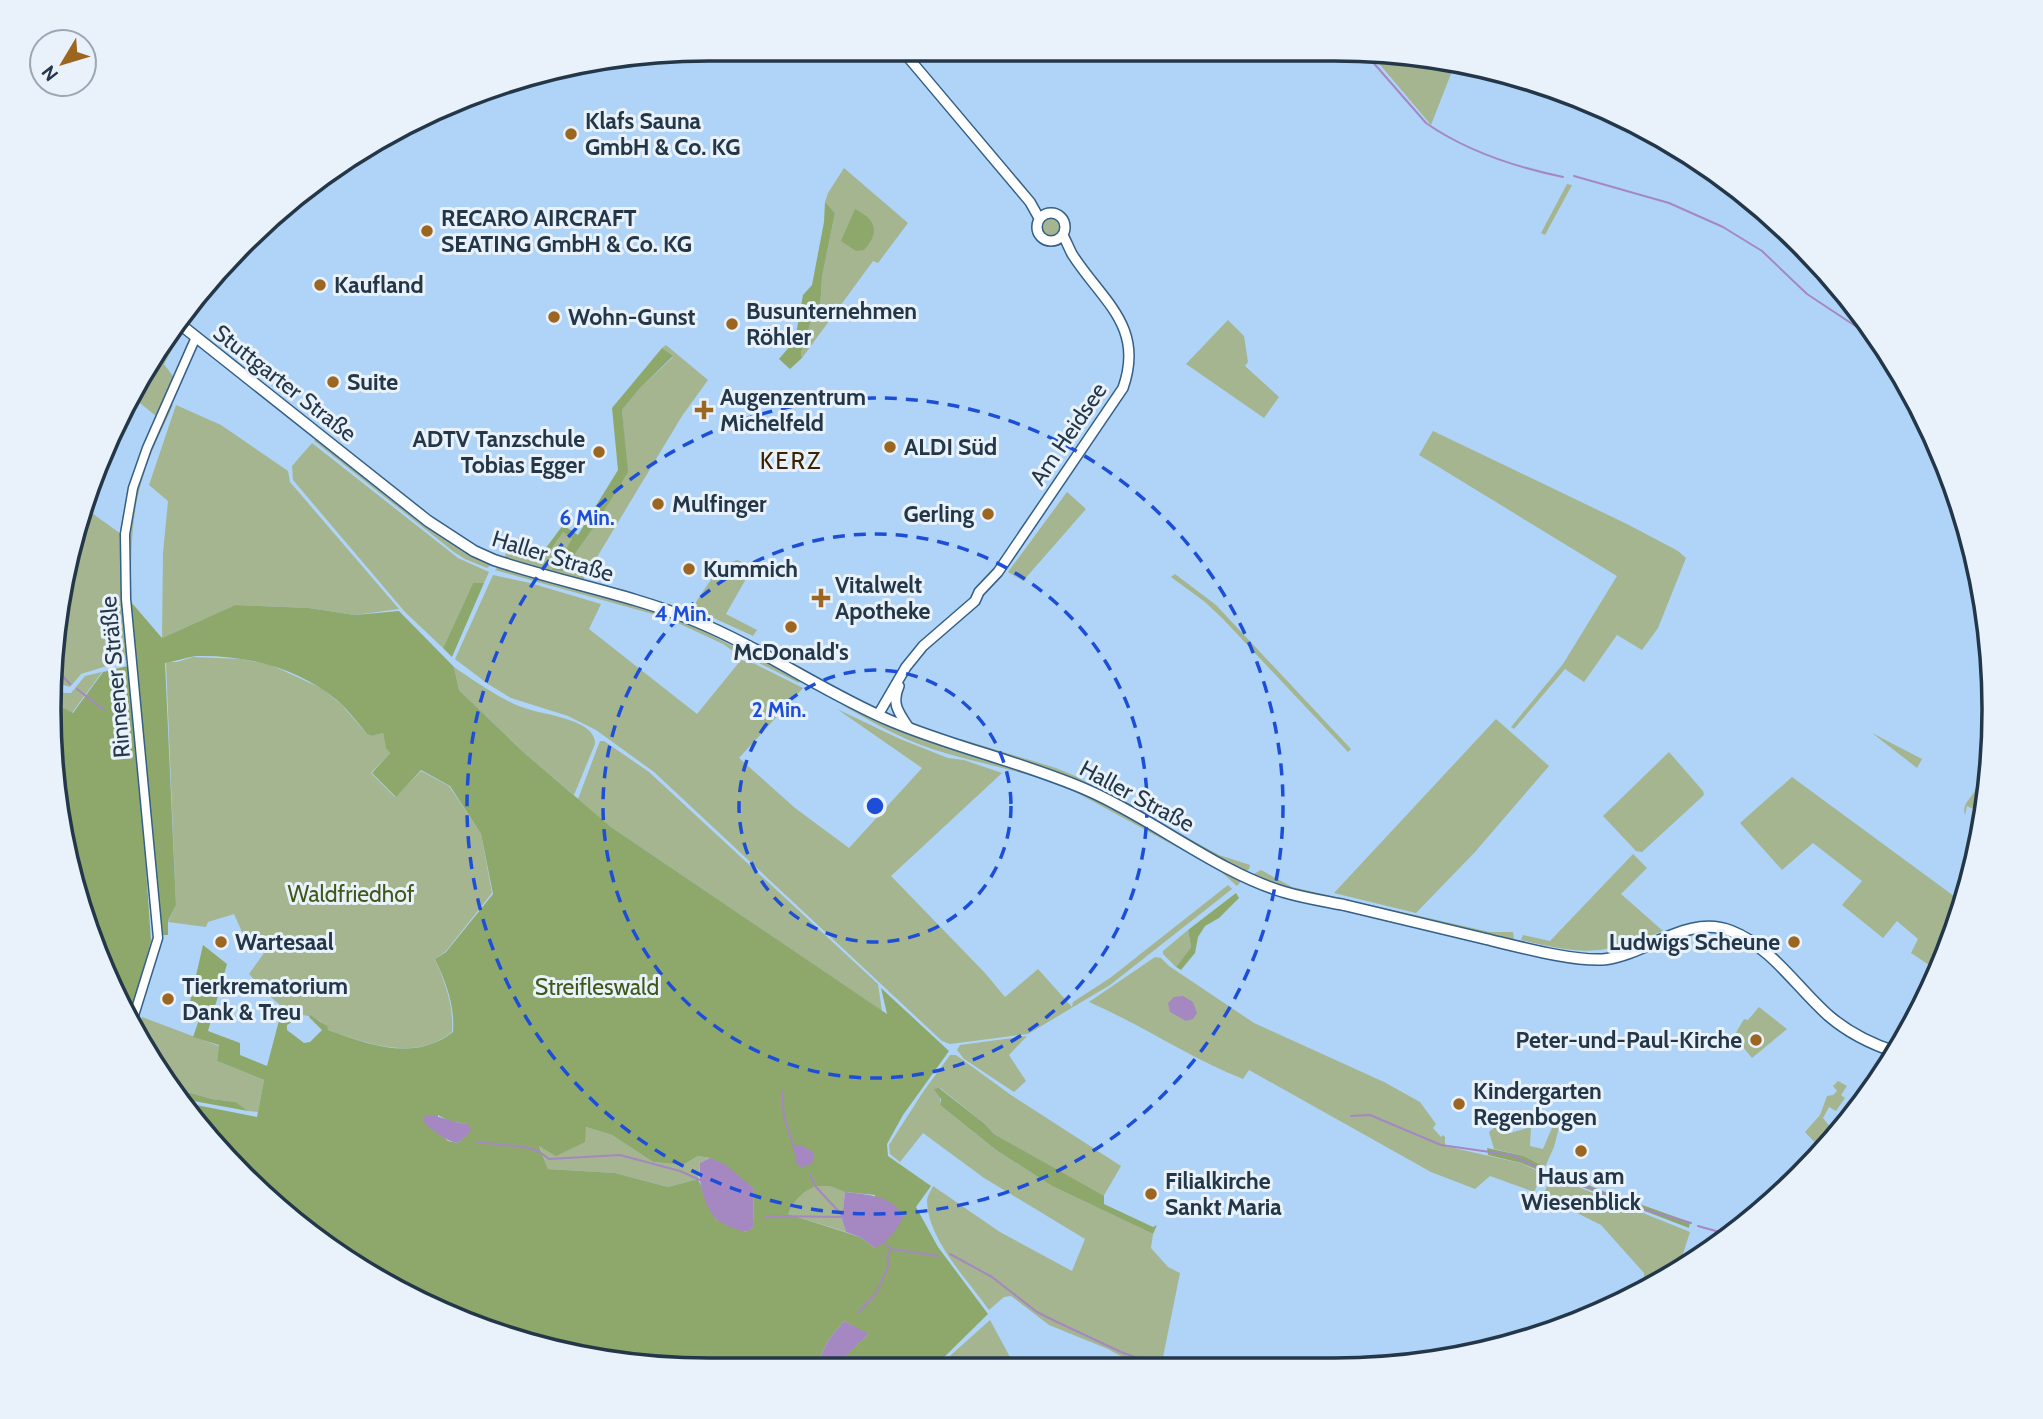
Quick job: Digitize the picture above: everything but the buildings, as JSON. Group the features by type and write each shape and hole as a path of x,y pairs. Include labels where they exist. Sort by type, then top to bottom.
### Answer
{"main road":[{"path":"911,61 1043,216"},
{"path":"1057,214 1062,218 1065,224 1059,238 1048,241 1040,236 1036,227 1043,216 1057,214"},
{"name":"Am Heidsee","path":"923,646 998,572 1118,397 1126,380 1130,361 1129,346 1121,321 1059,238"},
{"name":"Stuttgarter Straße","path":"185,328 365,471"},
{"name":"Haller Straße","path":"365,471 428,521 474,551 540,575 693,620 725,634 878,715 909,728 1047,773 1098,795 1237,872 1282,891 1584,959 1608,959 1624,955 1698,927 1712,926 1730,930 1765,952 1825,1012 1847,1030 1886,1049"},
{"path":"878,715 906,667 923,646"},
{"path":"909,728 896,709 895,697 923,646"}],"street":[{"name":"Rinnener Sträßle","path":"136,1010 158,939 127,599 125,534 133,488 147,448 195,337"}],"green space":[{"path":"1379,63 1451,73 1431,125"},
{"path":"844,168 908,223 878,263 873,261 802,358 801,353 812,318 820,310 822,277 835,213 825,202"},
{"path":"1567,184 1572,185 1545,235 1541,233"},
{"path":"825,202 835,213 822,277 820,310 812,318 801,353 802,358 790,369 779,359 795,340 803,295 812,285 824,222"},
{"path":"855,209 871,221 874,231 864,250 856,251 841,241"},
{"path":"1048,217 1056,217 1062,227 1056,237 1048,237 1042,231 1042,223"},
{"path":"1228,320 1244,336 1248,362 1245,366 1279,397 1264,418 1186,364"},
{"path":"177,340 164,364 175,379 156,416 139,402"},
{"path":"666,345 708,380 682,416 582,582 503,560 507,552 537,561 563,532 572,539 553,569 563,571 594,527 627,472 622,410 640,388 673,357 662,348"},
{"path":"662,348 673,356 622,410 628,472 563,571 552,570 572,539 563,532 541,563 537,560 563,525 578,535 618,470 612,408"},
{"path":"170,404 173,405 149,458 139,491 132,534 129,594 127,541 131,507 145,462"},
{"path":"176,405 221,425 288,471 290,482 399,609 355,615 309,608 235,605 162,638 163,553 168,501 149,485"},
{"path":"1433,431 1627,524 1686,558 1658,628 1642,650 1617,635 1584,682 1565,669 1514,729 1511,727 1563,664 1617,576 1419,455"},
{"path":"317,438 438,534 486,561 490,566 487,568 454,552 314,441"},
{"path":"312,443 458,558 489,572 484,583 473,583 443,648 405,612 293,480 292,466"},
{"path":"1067,492 1086,509 1023,581 1008,572"},
{"path":"92,513 121,534 121,578 129,656 126,660 81,674 70,687 62,685 67,625 83,542"},
{"path":"737,560 745,563 747,577 726,614 757,630 753,636 692,608 720,566"},
{"path":"499,566 671,615 800,680 799,683 667,618 495,570"},
{"path":"1175,574 1216,605 1351,749 1348,752 1223,619 1171,577"},
{"path":"493,575 601,604 589,629 697,714 741,660 755,664 803,688 739,758 795,808 849,848 922,768 837,709 948,758 964,760 1002,773 891,876 1005,997 1038,969 1072,1007 1073,1002 1110,978 1228,885 1232,889 1110,985 1028,1034 950,1044 942,1041 654,772 596,730 568,716 511,698 455,659"},
{"path":"473,583 484,583 452,657 443,648"},
{"name":"Streifleswald","path":"131,602 162,638 235,605 309,608 355,615 399,611 454,667 459,690 521,750 611,827 887,1014 881,988 949,1051 903,1115 887,1144 888,1156 931,1186 916,1207 938,1247 988,1314 943,1358 842,1358 868,1335 844,1321 829,1339 820,1358 710,1358 625,1352 542,1336 461,1308 423,1291 349,1249 282,1197 251,1168 196,1105 257,1117 264,1080 217,1061 219,1045 193,1037 201,1014 189,1006 203,945 227,964 208,1031 240,1043 240,1055 267,1066 281,1013 289,1014 293,1021 287,1025 287,1030 304,1043 310,1042 322,1030 310,1015 327,1026 328,1030 376,1045 408,1049 438,1041 453,1032 449,994 435,959 446,952 493,894 481,834 450,786 421,770 396,797 372,773 390,753 386,748 383,733 372,736 367,734 338,701 290,672 254,661 216,656 197,656 165,663 176,905 168,921 168,935 160,935","holes":["438,1115 449,1121 467,1124 470,1131 458,1143 448,1141 438,1132","586,1127 612,1135 653,1162 683,1165 698,1156 710,1158 753,1188 754,1226 746,1232 716,1219 698,1179 668,1187 615,1173 548,1169 539,1146 556,1156 585,1142","817,1186 875,1195 875,1248 860,1237 788,1214 800,1197"]},
{"name":"Waldfriedhof","path":"193,657 242,659 271,665 321,688 341,704 367,734 372,736 383,733 390,753 371,773 395,797 421,771 449,786 481,834 492,893 446,951 435,959 450,1003 452,1032 423,1046 391,1048 328,1030 320,1021 285,1008 249,974 264,953 242,932 234,914 208,922 206,927 168,922 176,905 166,662"},
{"path":"132,665 151,941 134,1007 111,958 83,877 67,794 63,752 61,706 73,713 103,672"},
{"path":"454,667 512,703 580,724 594,736 595,744 574,795 521,750 459,690"},
{"path":"102,672 72,713 61,706 62,691 71,693 85,676"},
{"path":"842,705 905,733 1054,779 1108,804 1243,879 1237,886 1219,870 1070,789 918,744"},
{"path":"1496,719 1549,766 1475,852 1416,913 1334,893"},
{"path":"1872,733 1922,759 1917,768"},
{"path":"961,739 1075,776 1219,855 1250,865 1249,869 1246,872 1072,778 957,740"},
{"path":"600,741 604,741 649,772 878,984 882,1011 611,827 578,799"},
{"path":"1669,752 1704,795 1642,852 1636,851 1603,816"},
{"path":"1792,777 1954,896 1929,965 1911,953 1918,939 1897,921 1883,938 1842,905 1862,881 1813,843 1782,870 1740,823"},
{"path":"1976,787 1973,809 1967,806 1965,815 1966,804"},
{"path":"1633,854 1647,868 1621,894 1663,931 1624,945 1593,950 1562,948 1521,940 1523,935 1550,941"},
{"path":"1261,870 1292,887 1490,932 1513,932 1514,939 1512,942 1290,890 1256,878 1254,874"},
{"path":"1236,893 1239,898 1219,918 1205,926 1198,937 1195,953 1181,970 1176,967 1191,947 1188,930"},
{"path":"1188,930 1191,947 1176,967 1163,951"},
{"path":"1155,957 1161,958 1254,1023 1384,1082 1420,1102 1436,1124 1433,1128 1441,1137 1445,1137 1445,1146 1520,1163 1543,1173 1534,1192 1490,1176 1475,1189 1431,1172 1249,1070 1243,1079 1089,1002"},
{"path":"1759,1007 1787,1029 1752,1058 1734,1036 1744,1019 1748,1020"},
{"path":"142,1017 219,1046 217,1061 264,1080 258,1112 248,1111 236,1102 186,1092 141,1021"},
{"path":"1027,1036 1009,1055 1026,1081 1014,1092 964,1059 957,1050 960,1045"},
{"path":"950,1055 956,1055 1011,1095 1121,1166 1103,1197 994,1134 940,1088 940,1105 996,1150 1052,1186 1153,1234 1151,1248 1168,1267 1180,1273 1163,1358 1124,1358 1049,1325 1011,1296 1004,1297 989,1310 950,1259 934,1230 927,1199 933,1186 1000,1232 1072,1271 1085,1239 984,1178 923,1133 900,1162 890,1154 889,1145"},
{"path":"1838,1081 1847,1086 1841,1095 1845,1098 1836,1111 1829,1107 1823,1118 1830,1126 1815,1143 1805,1132 1820,1115 1827,1096 1837,1091 1833,1086"},
{"path":"939,1088 994,1134 1104,1196 1104,1204 1153,1227 1157,1225 1153,1234 1052,1186 996,1150 940,1105 941,1099 934,1089"},
{"path":"186,1092 236,1102 248,1111 193,1101"},
{"path":"1557,1116 1562,1116 1554,1147 1545,1167 1524,1156 1494,1149 1489,1132 1495,1127 1509,1128 1510,1133 1531,1127 1530,1146 1543,1149"},
{"path":"586,1127 612,1135 653,1162 683,1165 698,1156 710,1158 700,1163 698,1179 668,1187 615,1173 548,1169 539,1145"},
{"path":"1487,1148 1524,1156 1545,1167 1543,1172 1521,1163 1488,1155"},
{"path":"1558,1172 1690,1222 1689,1228 1556,1177"},
{"path":"1551,1176 1690,1232 1682,1256 1644,1278 1644,1273 1601,1225 1543,1196"},
{"path":"817,1186 829,1186 845,1192 842,1219 846,1232 788,1214 800,1197"},
{"path":"990,1320 1011,1358 948,1358"}],"shaded area":[{"path":"1183,996 1193,1002 1197,1013 1193,1019 1186,1021 1170,1012 1168,1003 1174,997"},
{"path":"425,1115 468,1124 471,1131 458,1143 453,1142 427,1125 423,1121"},
{"path":"801,1145 813,1152 814,1161 808,1166 797,1165 793,1146"},
{"path":"710,1158 726,1165 753,1188 754,1226 747,1232 718,1221 707,1206 702,1192 700,1163"},
{"path":"845,1192 885,1200 904,1215 885,1242 875,1248 860,1237 846,1232 842,1219"},
{"path":"844,1321 869,1334 843,1358 820,1358 829,1339"}],"waterway":[{"path":"1374,63 1426,123 1441,133 1492,157 1563,177"},
{"path":"1574,176 1669,203 1723,227 1762,251 1807,294 1857,327"},
{"path":"63,676 70,684"},
{"path":"77,689 104,710"},
{"path":"782,1091 784,1117 794,1148"},
{"path":"1351,1116 1370,1115 1441,1145 1511,1155 1544,1170"},
{"path":"477,1142 524,1147 538,1151 549,1159 620,1155 680,1171 700,1180"},
{"path":"1554,1174 1646,1210 1691,1223"},
{"path":"810,1175 816,1187 842,1215"},
{"path":"765,1216 844,1217"},
{"path":"1698,1226 1718,1232"},
{"path":"884,1243 892,1249 939,1256"},
{"path":"858,1313 877,1292 889,1265 887,1256 891,1249"},
{"path":"950,1254 992,1277 1037,1312 1137,1358"}],"place":[{"name":"Klafs Sauna GmbH & Co. KG","path":"571,134"},
{"name":"RECARO AIRCRAFT SEATING GmbH & Co. KG","path":"427,231"},
{"name":"Kaufland","path":"320,285"},
{"name":"Wohn-Gunst","path":"554,317"},
{"name":"Busunternehmen Röhler","path":"732,324"},
{"name":"Suite","path":"333,382"},
{"name":"Augenzentrum Michelfeld","path":"704,410"},
{"name":"ALDI Süd","path":"890,447"},
{"name":"ADTV Tanzschule Tobias Egger","path":"599,452"},
{"name":"Mulfinger","path":"658,504"},
{"name":"Gerling","path":"988,514"},
{"name":"Kummich","path":"689,569"},
{"name":"Vitalwelt Apotheke","path":"821,598"},
{"name":"McDonald's","path":"791,627"},
{"name":"Wartesaal","path":"221,942"},
{"name":"Ludwigs Scheune","path":"1794,942"},
{"name":"Tierkrematorium Dank & Treu","path":"168,999"},
{"name":"Peter-und-Paul-Kirche","path":"1756,1040"},
{"name":"Kindergarten Regenbogen","path":"1459,1104"},
{"name":"Haus am Wiesenblick","path":"1581,1151"},
{"name":"Filialkirche Sankt Maria","path":"1151,1194"}],"district":[{"name":"KERZ","path":"791,460"}]}
